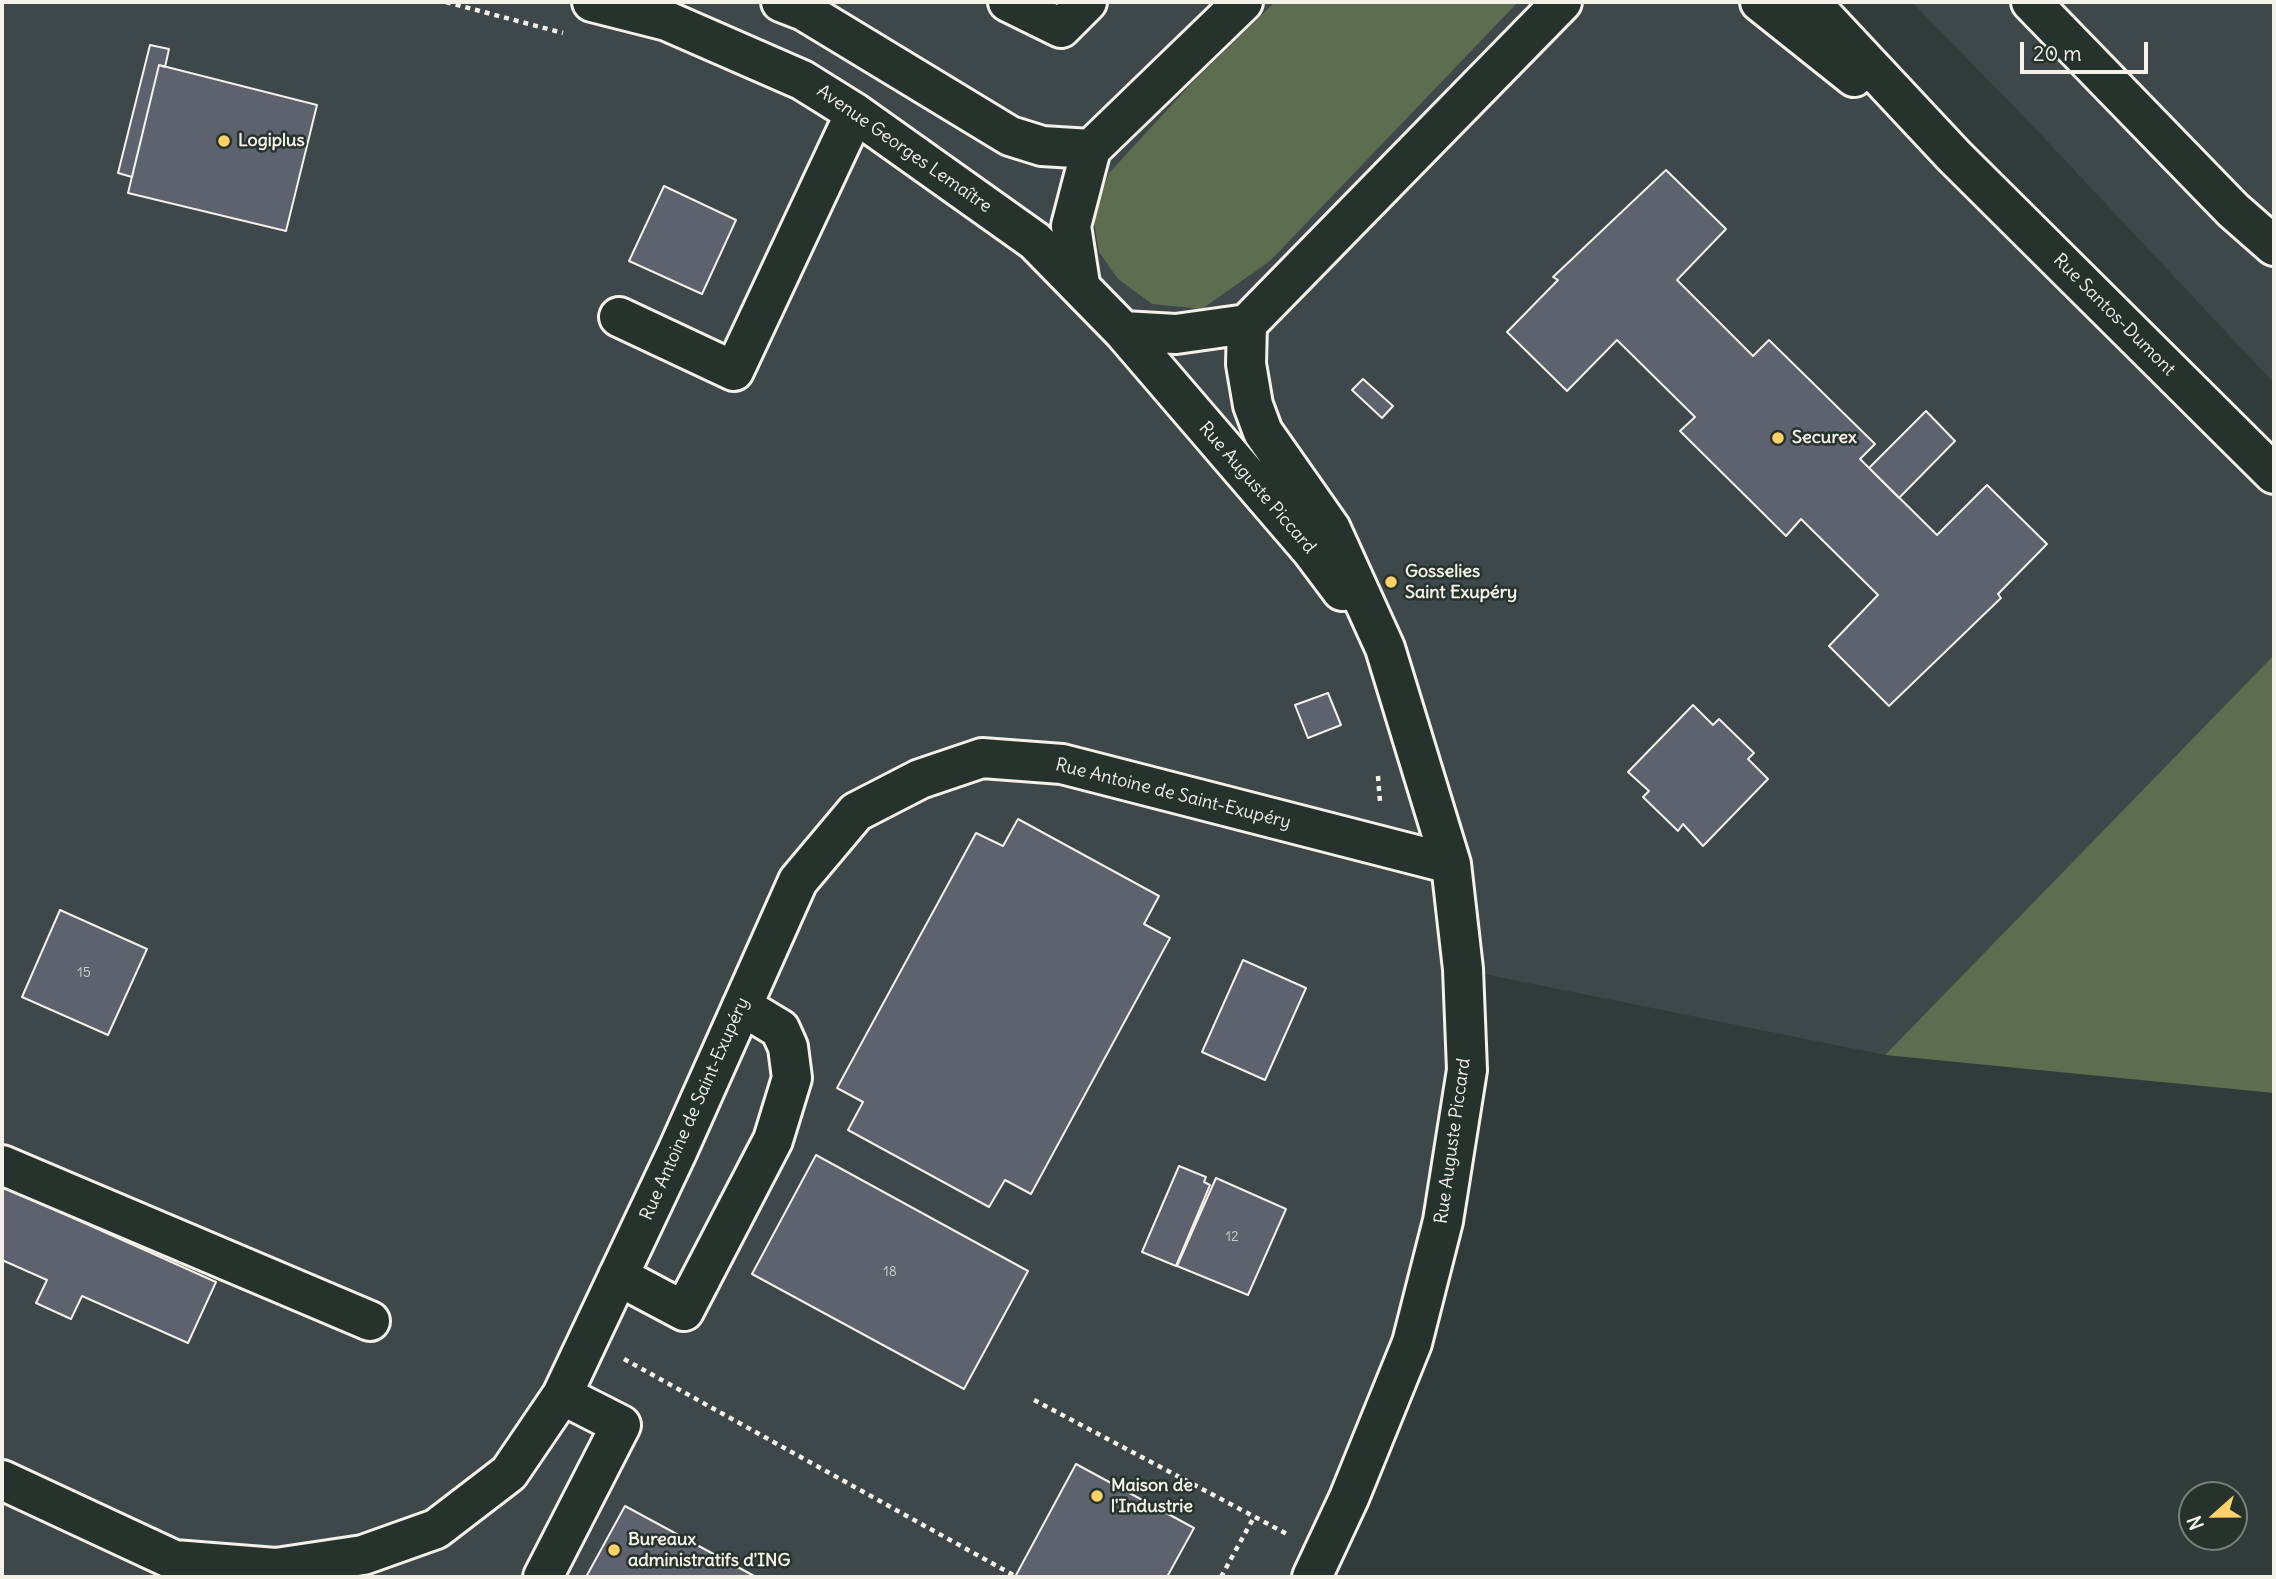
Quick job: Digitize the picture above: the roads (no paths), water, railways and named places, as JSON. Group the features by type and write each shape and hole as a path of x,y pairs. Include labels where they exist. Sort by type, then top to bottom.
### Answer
{"street":[{"name":"Avenue Georges Lemaître","path":"592,2 667,21 802,80 855,113 1035,241 1080,284 1123,331"},
{"path":"1008,2 1061,28 1087,2"},
{"path":"1080,284 1071,226 1091,149 1243,2"},
{"path":"1123,331 1176,334 1247,324 1562,2"},
{"name":"Rue Santos-Dumont","path":"1760,2 1954,156"},
{"name":"Rue Santos-Dumont","path":"1810,2 1954,156 2274,474"},
{"path":"2031,2 2233,210 2274,246"},
{"path":"798,5 1010,136 1042,146 1091,149"},
{"path":"619,317 734,371 855,113"},
{"name":"Rue Auguste Piccard","path":"1247,324 1246,364 1253,405 1264,432 1331,528 1385,649 1451,864 1464,969 1467,1070 1443,1221 1412,1343 1349,1498 1318,1565"},
{"name":"Rue Auguste Piccard","path":"1123,331 1312,551 1385,649"},
{"name":"Rue Antoine de Saint-Exupéry","path":"2,1480 174,1560 276,1568 363,1555 436,1529 509,1473 562,1395 798,881 856,811 920,779 982,758 1062,764 1451,864"},
{"path":"618,1276 684,1311 773,1140 792,1078 788,1047 780,1029 742,1006"},
{"path":"2,1165 370,1321"},
{"path":"543,1577 621,1426 562,1395"}],"place":[{"name":"Logiplus","path":"224,141"},
{"name":"Securex","path":"1778,438"},
{"name":"Gosselies Saint Exupéry","path":"1391,582"},
{"name":"Maison de l'Industrie","path":"1097,1496"},
{"name":"Bureaux administratifs d'ING","path":"614,1550"}]}
